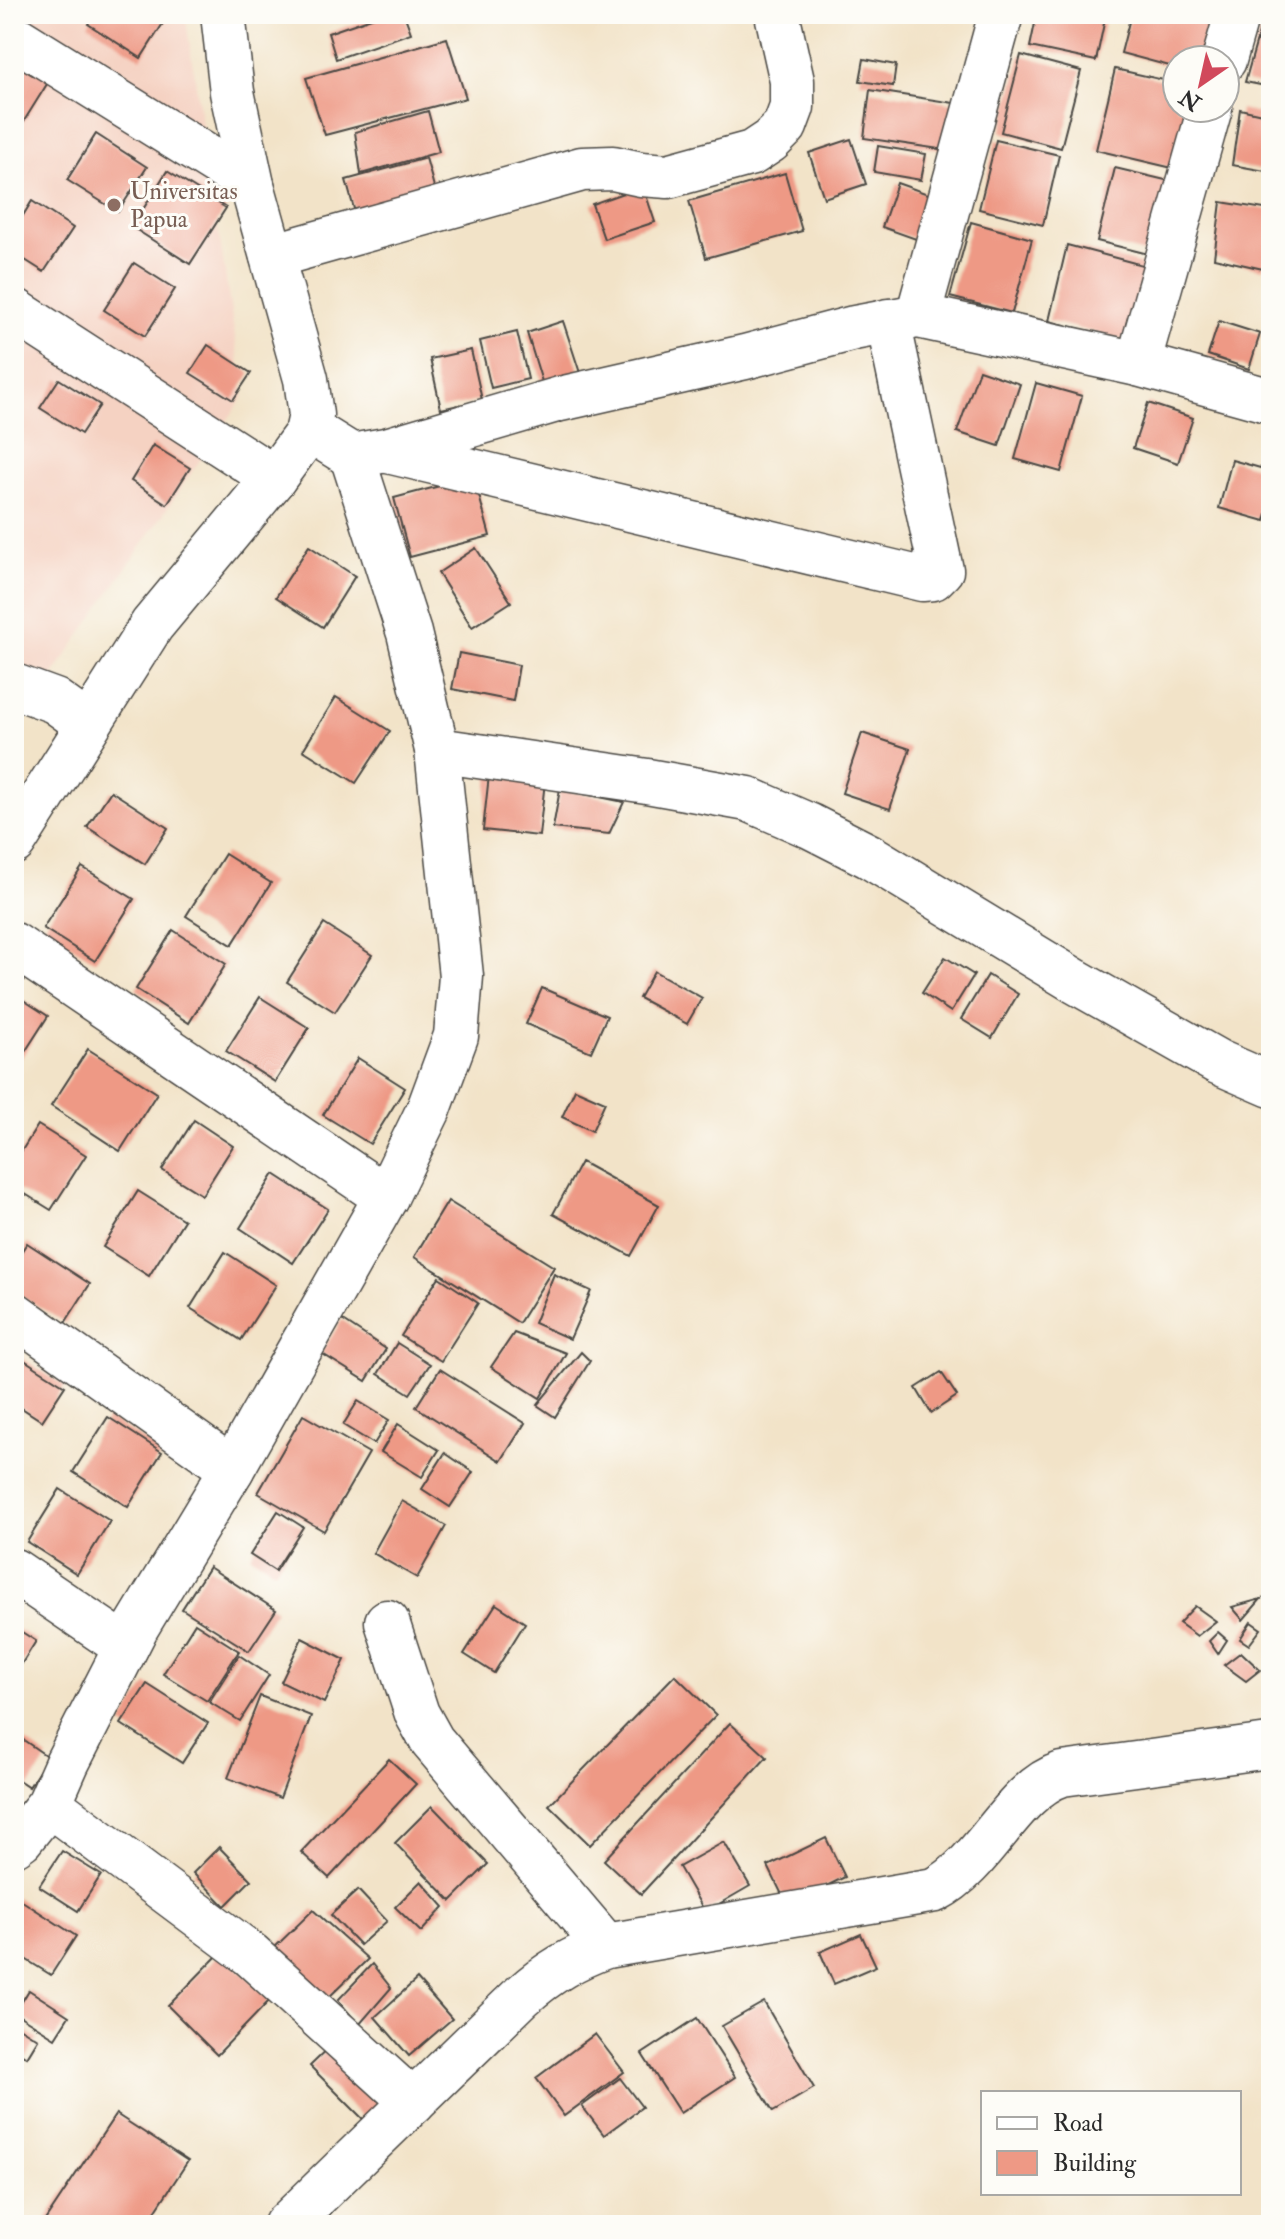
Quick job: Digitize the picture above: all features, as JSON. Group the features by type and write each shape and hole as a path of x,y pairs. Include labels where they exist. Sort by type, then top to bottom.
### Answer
{"street":[{"path":"14,842 152,625 274,478 307,433 311,415 306,379 252,185 232,92 223,14"},
{"path":"272,256 582,169 613,168 668,176 752,153 785,126 792,107 792,81 777,14"},
{"path":"307,433 369,453 922,579 933,578 941,570 903,318 1001,14"},
{"path":"1229,44 1237,14"},
{"path":"14,37 252,185"},
{"path":"1138,364 1206,124"},
{"path":"14,310 274,478"},
{"path":"369,453 560,399 903,318 1138,364 1271,401"},
{"path":"14,1844 49,1804 126,1647 232,1469 386,1197 429,1109 456,1036 461,976 437,750 369,453"},
{"path":"14,686 55,701 87,724"},
{"path":"437,750 748,799 869,856 1075,981 1218,1062 1271,1085"},
{"path":"14,945 386,1197"},
{"path":"14,1314 232,1469"},
{"path":"14,1571 126,1647"},
{"path":"387,1622 417,1714 432,1741 606,1946"},
{"path":"286,2225 550,1972 577,1956 606,1946 935,1890 965,1869 1047,1779 1062,1774 1269,1746"},
{"path":"49,1804 250,1954 413,2102"}],"shaded area":[{"name":"Universitas Papua","path":"14,14 185,14 244,396 14,732"}],"building":[{"path":"95,14 169,14 141,58 88,24"},
{"path":"383,14 404,14 411,33 336,59 328,33"},
{"path":"1037,14 1106,14 1096,61 1030,47"},
{"path":"1131,14 1192,14 1219,21 1213,44 1161,44 1161,64 1121,53"},
{"path":"1261,26 1271,28 1271,87 1245,82"},
{"path":"447,38 466,98 325,135 306,78"},
{"path":"14,52 52,76 24,121 14,115"},
{"path":"1021,55 1081,71 1061,148 1001,132"},
{"path":"864,59 896,65 893,86 860,81"},
{"path":"1115,69 1161,79 1161,124 1191,124 1181,170 1096,150"},
{"path":"870,90 967,105 960,152 864,138"},
{"path":"1241,109 1271,116 1271,172 1232,165"},
{"path":"428,111 439,152 361,174 355,132"},
{"path":"96,134 147,167 118,212 67,180"},
{"path":"851,139 866,184 824,198 809,153"},
{"path":"996,140 1059,155 1043,225 979,209"},
{"path":"878,146 926,154 921,180 874,172"},
{"path":"426,158 439,205 359,227 346,180"},
{"path":"1115,168 1178,183 1160,257 1097,241"},
{"path":"167,171 226,208 190,264 132,227"},
{"path":"785,173 802,231 706,258 689,201"},
{"path":"897,183 945,200 930,244 882,227"},
{"path":"643,186 655,222 604,239 592,204"},
{"path":"32,201 73,228 44,272 14,253 14,230"},
{"path":"1221,202 1271,210 1271,241 1263,269 1214,258"},
{"path":"971,222 1032,239 1012,313 950,297"},
{"path":"1067,245 1146,266 1127,341 1049,321"},
{"path":"134,263 175,289 145,336 104,310"},
{"path":"563,321 580,373 543,385 527,333"},
{"path":"1219,321 1260,334 1249,369 1208,355"},
{"path":"517,332 528,379 491,388 480,341"},
{"path":"208,345 251,373 233,400 190,373"},
{"path":"471,350 482,400 441,409 430,359"},
{"path":"979,370 1020,384 999,446 957,432"},
{"path":"59,379 100,405 81,434 40,408"},
{"path":"1036,383 1082,396 1061,472 1015,459"},
{"path":"1148,403 1193,418 1178,463 1133,448"},
{"path":"153,445 190,468 167,504 131,481"},
{"path":"1232,460 1271,471 1271,499 1265,521 1219,508"},
{"path":"474,477 490,536 410,557 394,498"},
{"path":"309,546 355,576 323,627 276,597"},
{"path":"476,548 511,602 472,627 438,573"},
{"path":"459,653 519,665 513,701 452,689"},
{"path":"336,697 390,731 356,783 303,750"},
{"path":"862,733 910,749 890,809 842,793"},
{"path":"489,775 545,781 539,836 483,830"},
{"path":"560,789 624,802 609,834 553,828"},
{"path":"111,791 168,828 145,864 87,827"},
{"path":"225,854 271,883 232,945 186,916"},
{"path":"82,867 134,899 95,961 43,928"},
{"path":"324,924 372,955 335,1012 287,982"},
{"path":"173,930 226,964 189,1023 136,989"},
{"path":"945,957 974,975 951,1012 922,993"},
{"path":"654,971 702,998 687,1024 639,998"},
{"path":"988,975 1018,994 992,1038 961,1019"},
{"path":"542,988 607,1016 591,1052 526,1024"},
{"path":"14,994 48,1016 14,1069"},
{"path":"260,997 309,1028 275,1082 226,1051"},
{"path":"88,1049 157,1093 120,1151 51,1106"},
{"path":"358,1058 405,1088 370,1144 323,1115"},
{"path":"575,1089 605,1102 592,1131 562,1117"},
{"path":"194,1120 233,1146 202,1195 162,1170"},
{"path":"38,1125 86,1155 51,1210 14,1187 14,1163"},
{"path":"581,1162 659,1205 631,1256 553,1214"},
{"path":"274,1174 328,1209 293,1263 240,1228"},
{"path":"138,1191 184,1220 149,1276 103,1247"},
{"path":"448,1201 554,1267 519,1323 414,1257"},
{"path":"27,1243 90,1284 65,1323 14,1291 14,1263"},
{"path":"225,1252 276,1285 241,1340 190,1308"},
{"path":"554,1274 591,1291 570,1339 534,1323"},
{"path":"439,1277 478,1303 441,1361 401,1336"},
{"path":"342,1320 386,1349 366,1381 321,1353"},
{"path":"514,1333 566,1353 540,1398 491,1367"},
{"path":"397,1343 430,1364 410,1394 378,1374"},
{"path":"581,1352 590,1361 555,1417 537,1405"},
{"path":"18,1356 65,1386 42,1421 14,1403 14,1363"},
{"path":"440,1369 525,1423 501,1461 416,1407"},
{"path":"941,1372 957,1396 931,1413 916,1388"},
{"path":"358,1401 389,1420 374,1444 343,1425"},
{"path":"303,1415 369,1453 324,1531 258,1493"},
{"path":"108,1417 162,1452 128,1507 73,1472"},
{"path":"398,1424 439,1450 422,1477 381,1452"},
{"path":"445,1453 473,1472 450,1507 422,1489"},
{"path":"60,1489 110,1521 77,1574 27,1542"},
{"path":"402,1501 446,1526 417,1578 373,1553"},
{"path":"278,1511 303,1527 275,1571 250,1555"},
{"path":"209,1567 276,1610 249,1651 182,1609"},
{"path":"1261,1599 1243,1620 1232,1607"},
{"path":"496,1604 525,1623 494,1673 464,1654"},
{"path":"1195,1606 1216,1621 1197,1636 1179,1623"},
{"path":"1251,1622 1261,1629 1249,1645 1240,1639"},
{"path":"195,1623 239,1651 207,1701 163,1674"},
{"path":"14,1627 36,1641 14,1676"},
{"path":"1218,1632 1227,1640 1218,1654 1209,1641"},
{"path":"302,1638 345,1660 324,1703 281,1682"},
{"path":"1241,1652 1260,1670 1246,1681 1224,1665"},
{"path":"239,1655 269,1675 240,1721 209,1702"},
{"path":"675,1675 716,1715 590,1845 549,1805"},
{"path":"147,1684 208,1723 182,1763 121,1724"},
{"path":"260,1696 311,1716 280,1798 228,1778"},
{"path":"730,1723 767,1757 641,1894 604,1860"},
{"path":"22,1739 48,1757 29,1787 14,1777 14,1751"},
{"path":"389,1759 416,1784 329,1878 301,1852"},
{"path":"432,1806 488,1864 451,1901 395,1843"},
{"path":"826,1838 845,1877 787,1905 768,1866"},
{"path":"724,1842 750,1886 705,1912 679,1867"},
{"path":"219,1847 251,1880 225,1906 193,1873"},
{"path":"62,1851 101,1875 78,1911 39,1886"},
{"path":"421,1881 444,1907 421,1932 395,1907"},
{"path":"358,1890 387,1921 360,1945 331,1915"},
{"path":"16,1897 76,1936 51,1975 14,1952"},
{"path":"313,1910 368,1959 325,2001 272,1950"},
{"path":"861,1934 876,1966 834,1984 820,1952"},
{"path":"221,1952 270,2000 217,2055 168,2006"},
{"path":"372,1964 391,1988 359,2025 338,2000"},
{"path":"417,1979 452,2019 409,2056 375,2017"},
{"path":"29,1990 69,2016 55,2038 15,2013"},
{"path":"764,2002 814,2088 773,2112 722,2026"},
{"path":"697,2018 735,2077 680,2113 642,2054"},
{"path":"14,2024 38,2039 27,2057 14,2049"},
{"path":"595,2034 624,2072 564,2116 536,2078"},
{"path":"335,2042 390,2098 366,2122 310,2066"},
{"path":"620,2078 642,2107 604,2135 582,2106"},
{"path":"116,2114 188,2161 146,2225 42,2225"}],"place":[{"name":"Universitas Papua","path":"114,205"}]}
